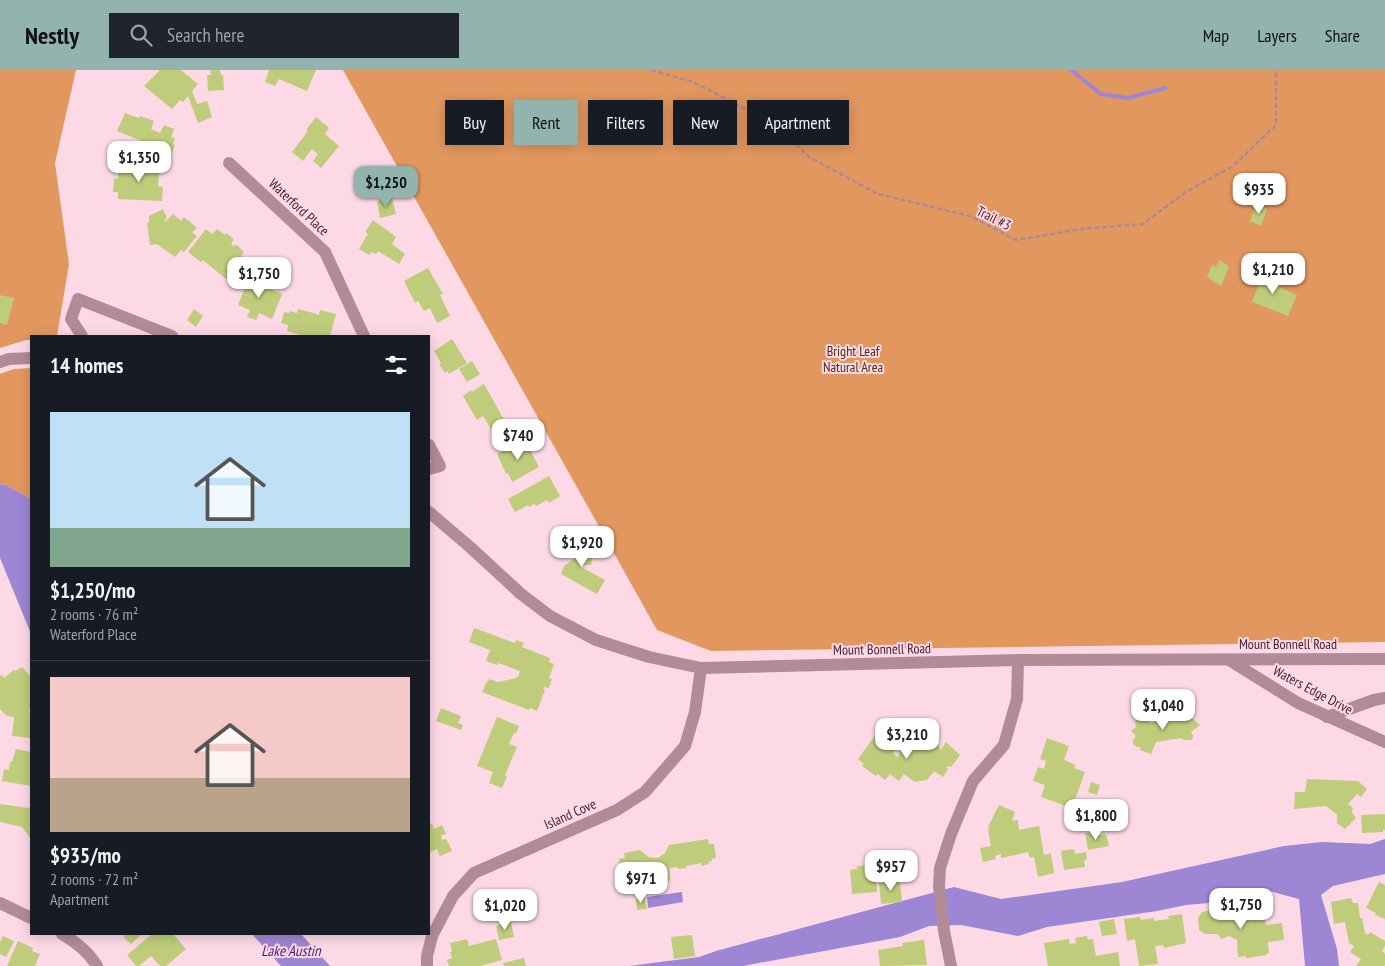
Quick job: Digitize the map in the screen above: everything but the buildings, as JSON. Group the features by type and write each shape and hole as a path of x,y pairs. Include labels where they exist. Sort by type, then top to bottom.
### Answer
{"street":[{"name":"Waterford Place","path":"228,163 324,252 364,335"},
{"path":"81,335 71,319 78,300 169,335"},
{"path":"0,362 10,359 30,358"},
{"path":"430,447 440,466 430,469"},
{"name":"Mount Bonnell Road","path":"430,513 521,594 550,616 596,640 649,657 701,668 1018,660 1385,659"},
{"path":"952,966 944,931 939,886 940,868 951,834 974,781 1004,745 1017,699 1018,660"},
{"name":"Waters Edge Drive","path":"1229,660 1298,703 1385,742"},
{"name":"Island Cove","path":"427,966 427,956 432,936 453,896 474,873 617,810 645,792 684,746 695,712 701,668"},
{"path":"1327,717 1374,700 1385,698"},
{"path":"0,903 30,918"},
{"path":"64,935 78,944 97,966"}],"path":[{"name":"Trail #3","path":"651,70 693,82 777,125 809,157 878,194 970,216 1016,240 1081,229 1143,224 1186,192 1233,166 1276,125 1276,70"}],"green space":[{"path":"0,70 76,70 55,163 69,264 57,335 30,335 30,340 0,348"},
{"name":"Bright Leaf Natural Area","path":"343,70 1385,70 1385,642 711,651 657,630"},
{"path":"30,368 30,498 6,485 0,484 0,374 14,369"}],"water":[{"path":"0,484 6,485 30,498 30,632 0,558"},
{"path":"1385,839 1385,874 1333,886 1321,895 1337,949 1339,966 1305,966 1299,899 1269,891 1232,901 1186,905 1047,927 1018,936 961,925 929,926 900,937 743,966 629,966 699,957 954,887 1001,899 1122,882 1284,846 1322,842 1370,844"},
{"path":"682,892 683,902 648,908 647,897"},
{"name":"Lake Austin","path":"253,935 302,935 330,966 281,966"}],"waterway":[{"path":"1071,70 1101,94 1128,98 1165,88"}]}
